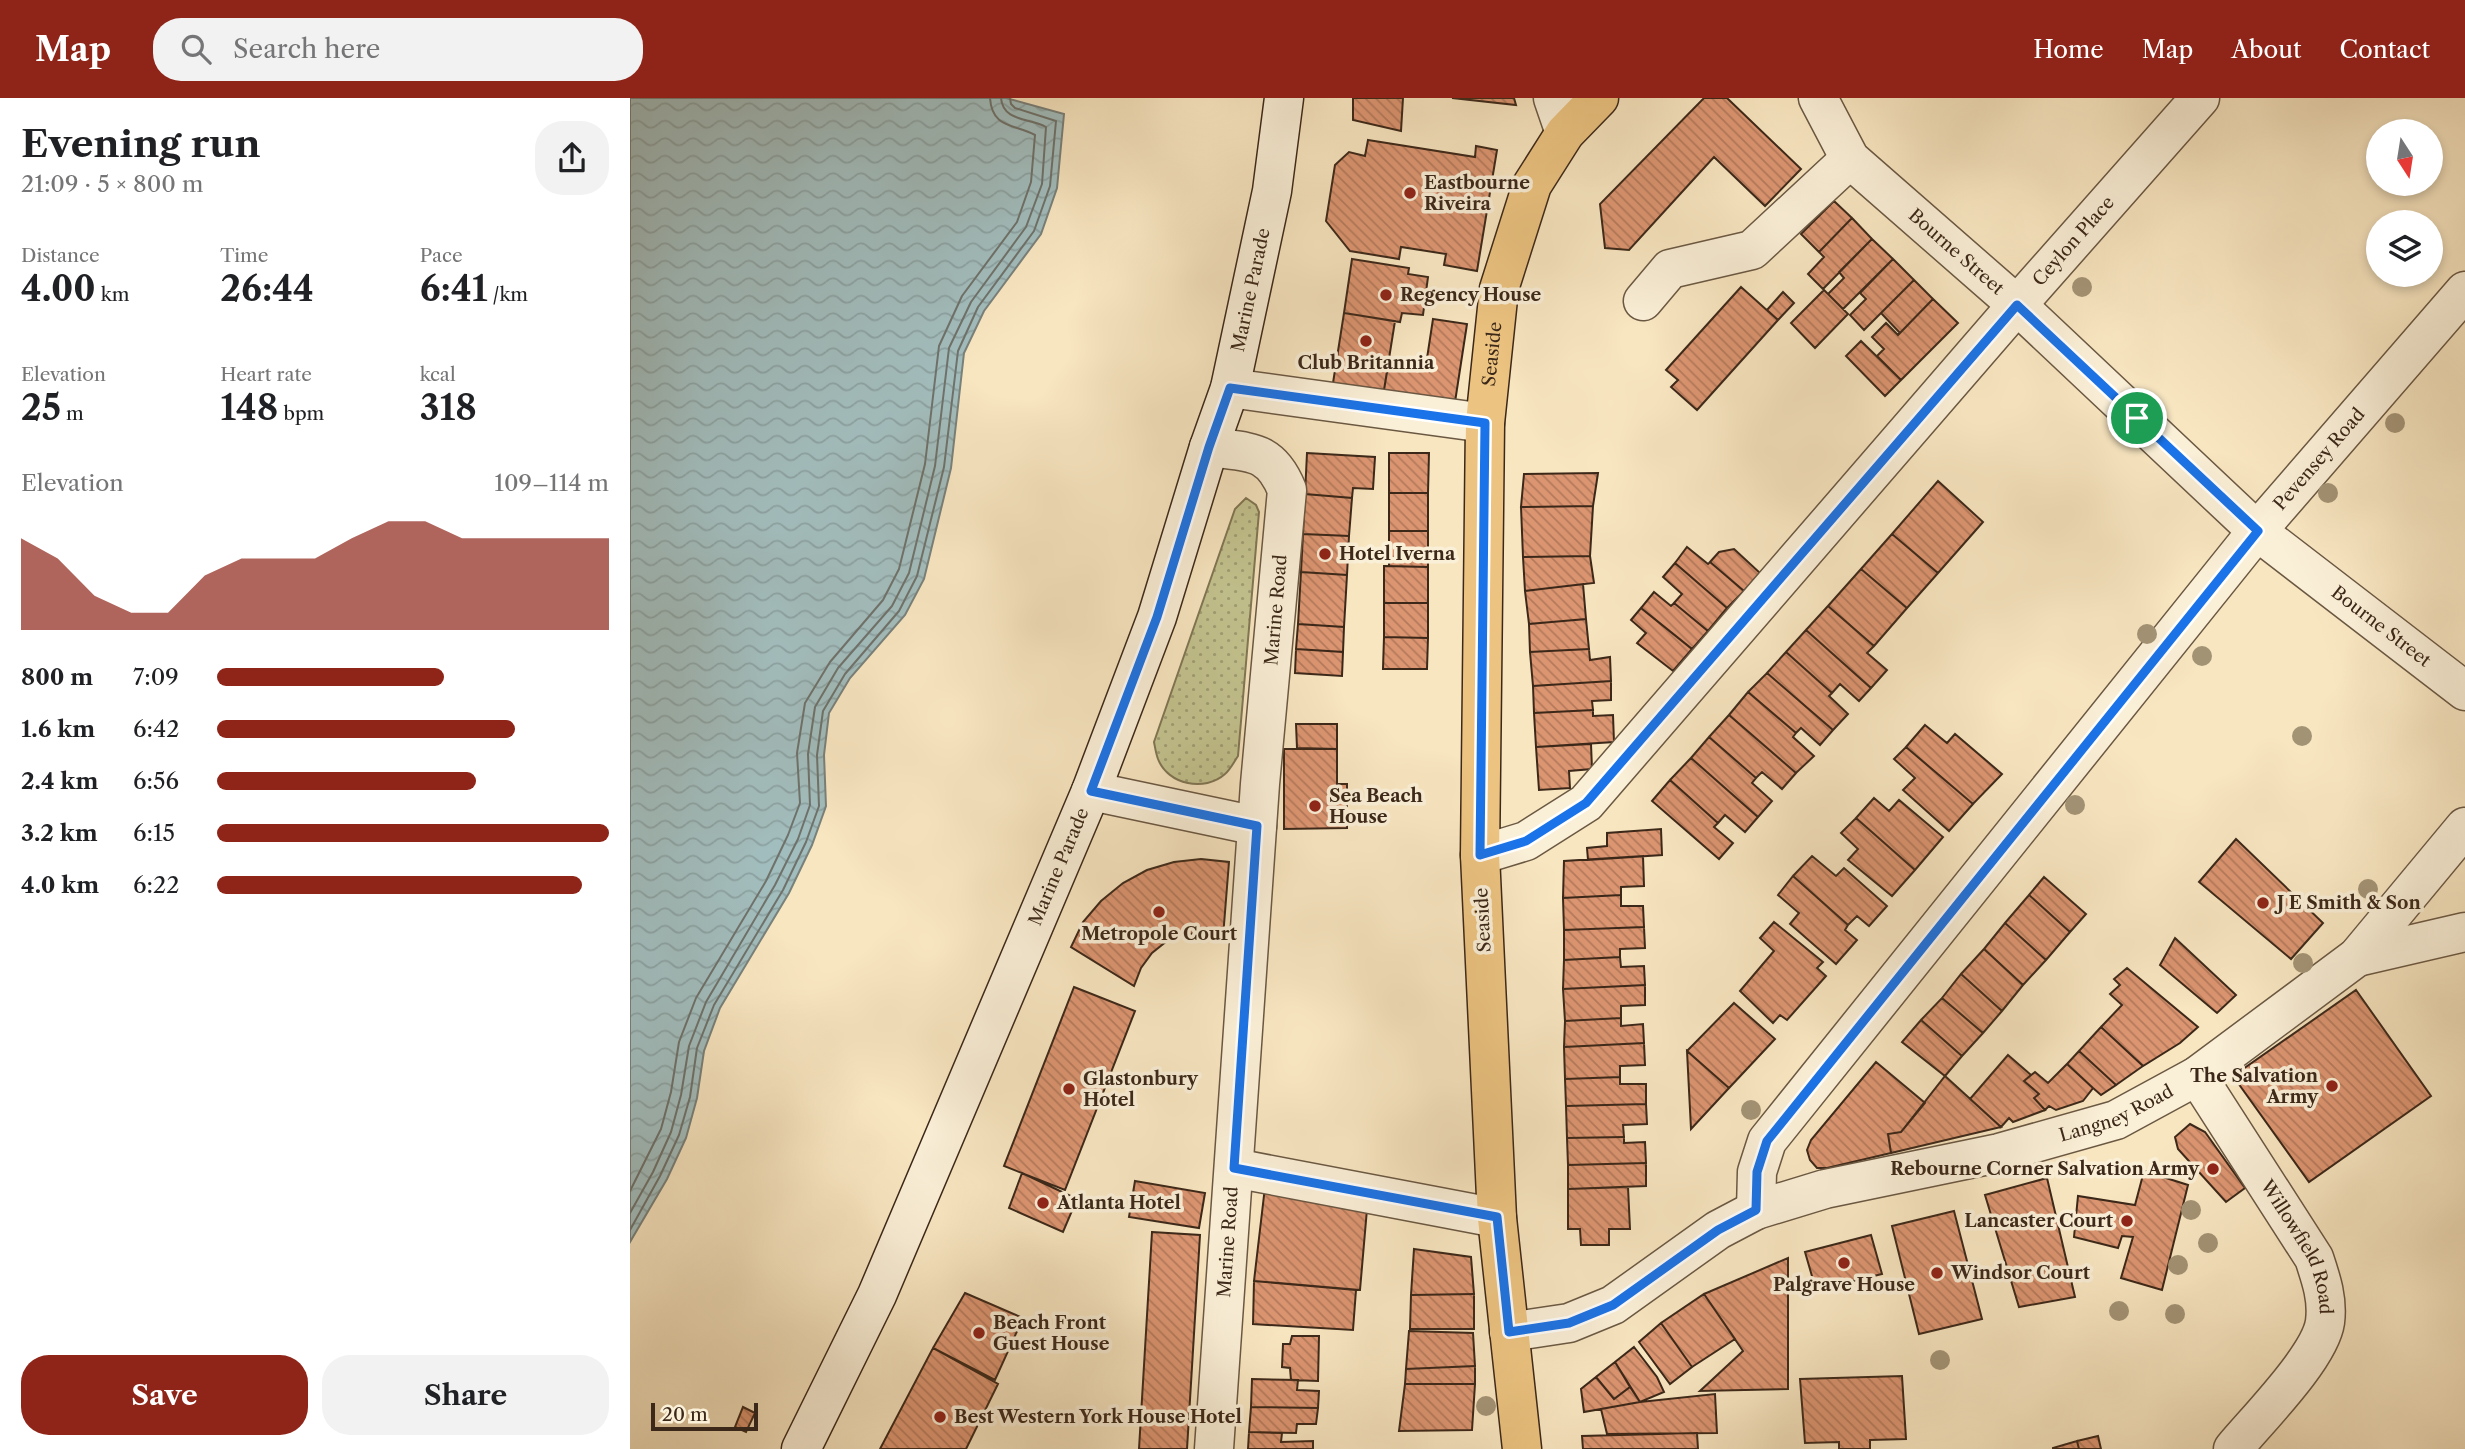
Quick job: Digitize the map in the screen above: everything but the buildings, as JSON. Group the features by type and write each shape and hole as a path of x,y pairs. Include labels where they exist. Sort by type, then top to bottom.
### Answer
{"main road":[{"name":"Seaside","path":"1522,1449 1497,1217 1480,855 1485,423 1499,289 1532,185 1559,115 1599,98"}],"street":[{"name":"Marine Parade","path":"801,1449 877,1295 1091,791 1157,617 1230,388 1272,191 1284,98"},
{"name":"Bourne Street","path":"1818,98 1850,159 2017,305 2258,531 2465,691"},
{"name":"Ceylon Place","path":"1480,855 1526,841 1586,803 2200,98"},
{"path":"1643,302 1670,269 1752,250 1850,159"},
{"name":"Pevensey Road","path":"1756,1210 1757,1172 1767,1141 2258,531 2465,291"},
{"path":"1230,388 1485,423"},
{"name":"Marine Road","path":"1209,447 1258,454 1279,470 1287,490 1257,826 1214,1449"},
{"path":"1091,791 1257,826"},
{"name":"Langney Road","path":"1756,1210 1825,1189 1999,1153 2116,1120 2197,1076 2357,957 2465,827"},
{"path":"2357,957 2465,932"},
{"name":"Willowfield Road","path":"2197,1076 2314,1258 2325,1290 2325,1323 2312,1355 2233,1449"},
{"path":"1234,1168 1497,1217"},
{"path":"1509,1332 1569,1323 1613,1305 1718,1230 1756,1210"}],"green space":[{"path":"1246,498 1256,505 1259,512 1238,756 1227,772 1217,780 1188,783 1178,780 1163,768 1154,742 1235,509"}],"water":[{"path":"630,98 1006,98 1064,114 1057,188 1041,234 984,311 964,353 951,468 924,579 905,615 850,678 829,713 824,755 826,806 812,845 789,893 720,1008 704,1051 697,1098 686,1138 667,1179 630,1242"}],"place":[{"name":"Eastbourne Riveira","path":"1410,193"},
{"name":"Regency House","path":"1386,295"},
{"name":"Club Britannia","path":"1366,341"},
{"name":"Hotel Iverna","path":"1325,554"},
{"name":"Sea Beach House","path":"1315,806"},
{"name":"J E Smith & Son","path":"2263,903"},
{"name":"Metropole Court","path":"1159,912"},
{"name":"The Salvation Army","path":"2332,1086"},
{"name":"Glastonbury Hotel","path":"1069,1089"},
{"name":"Rebourne Corner Salvation Army","path":"2213,1169"},
{"name":"Atlanta Hotel","path":"1043,1203"},
{"name":"Lancaster Court","path":"2127,1221"},
{"name":"Palgrave House","path":"1844,1263"},
{"name":"Windsor Court","path":"1937,1273"},
{"name":"Beach Front Guest House","path":"979,1333"},
{"name":"Best Western York House Hotel","path":"940,1417"}],"route":[{"path":"2017,305 2137,418 2258,531 1767,1141 1757,1172 1756,1210 1718,1230 1613,1305 1569,1323 1509,1332 1497,1217 1234,1168 1257,826 1091,791 1157,617 1230,388 1485,423 1480,855 1526,841 1586,803 2017,305"}]}
